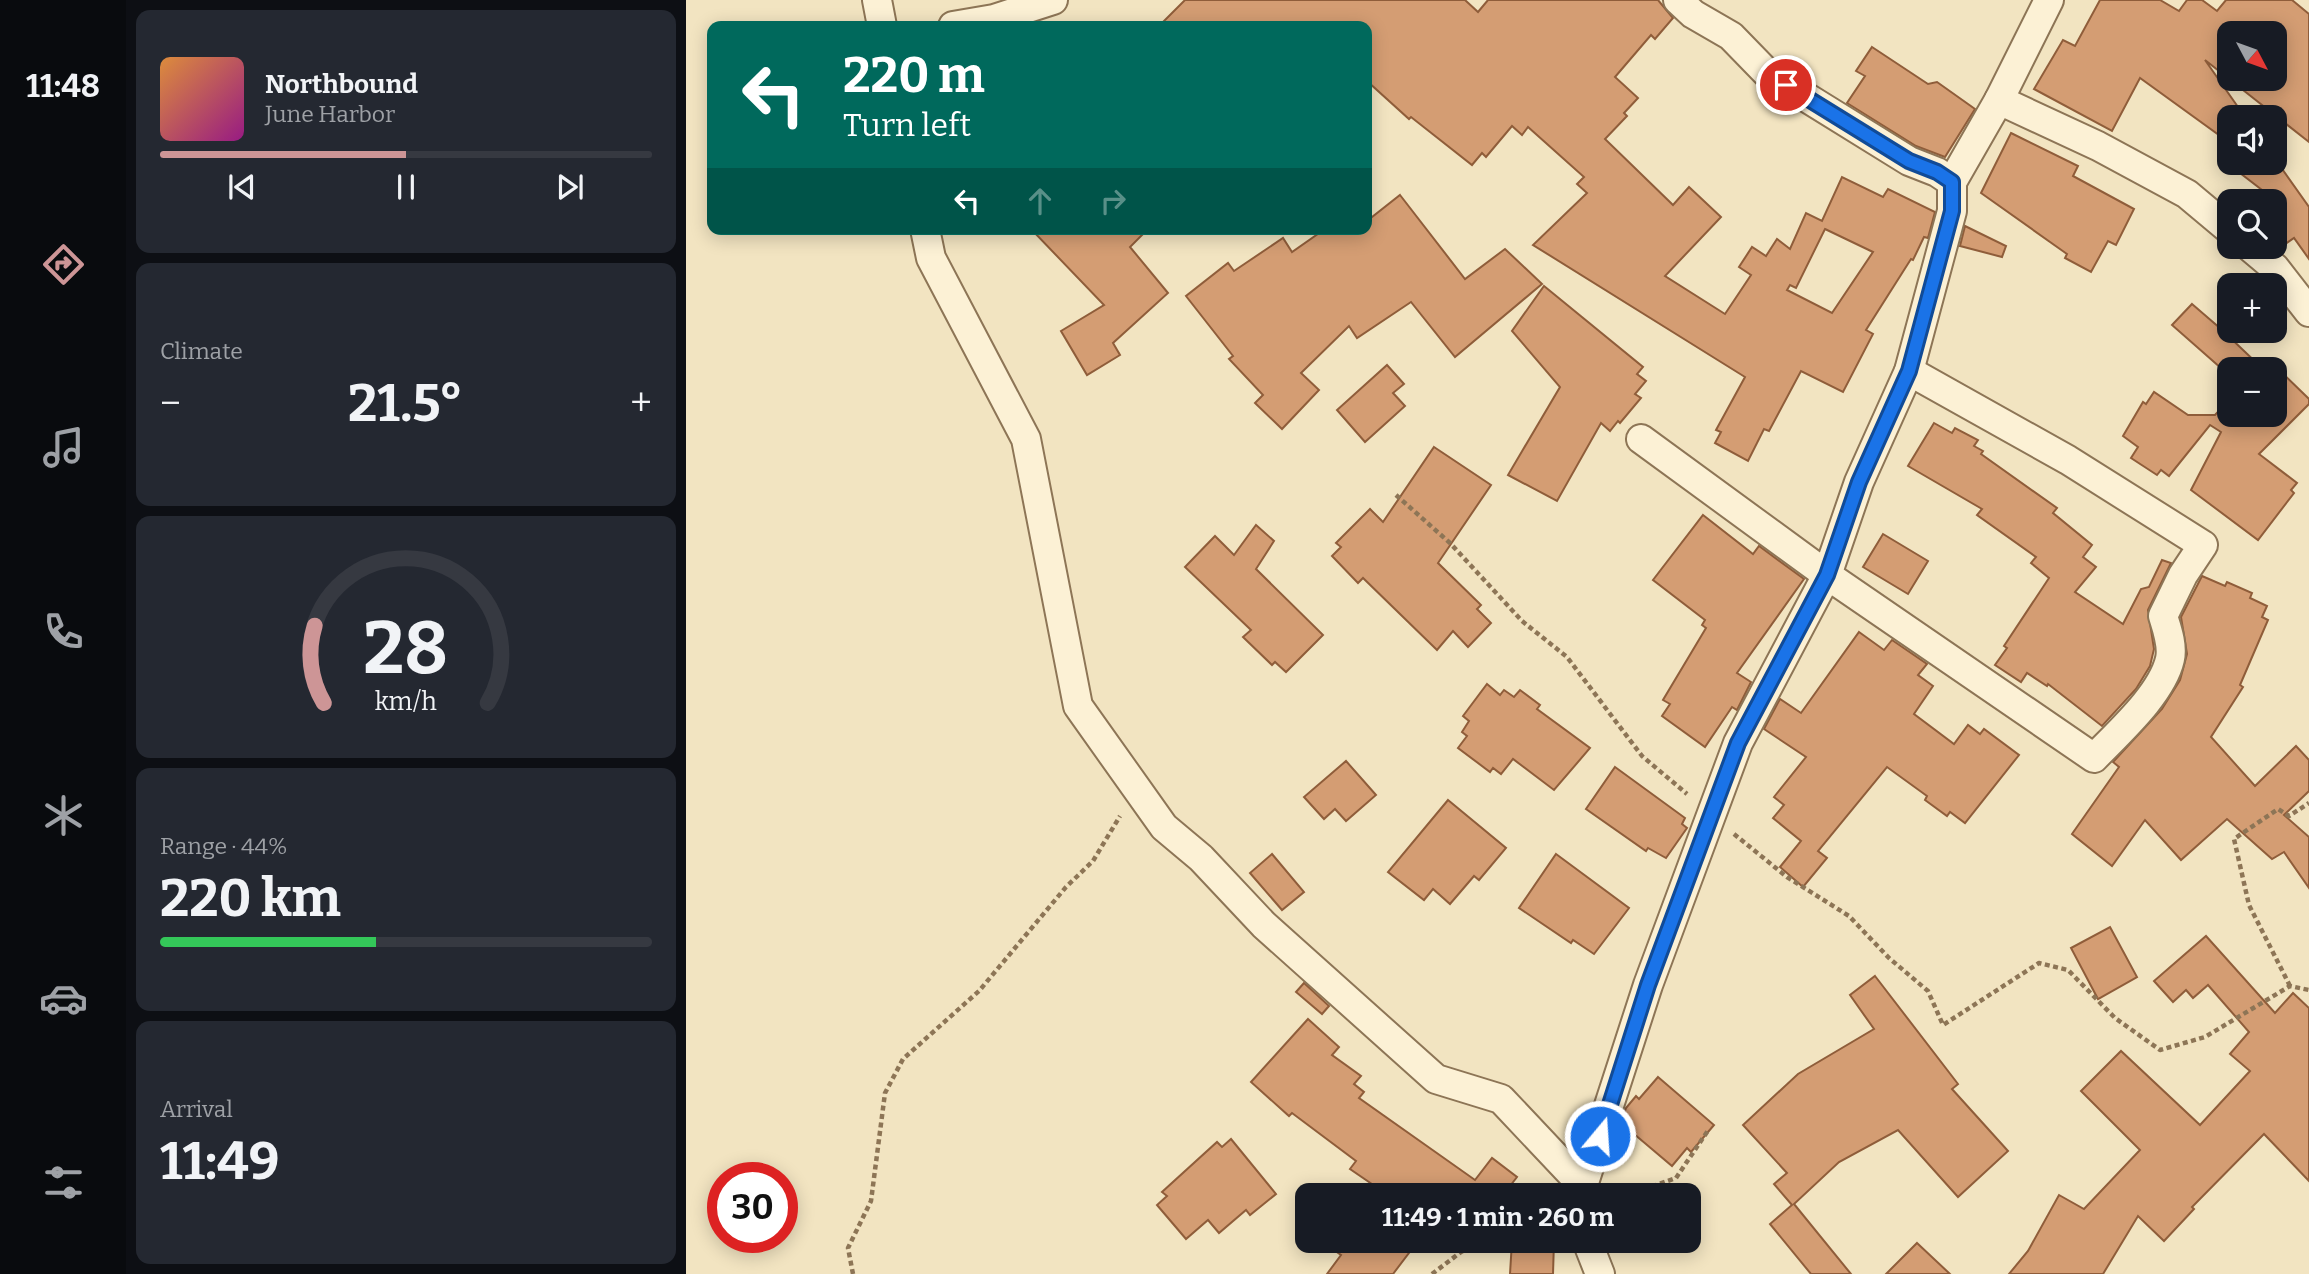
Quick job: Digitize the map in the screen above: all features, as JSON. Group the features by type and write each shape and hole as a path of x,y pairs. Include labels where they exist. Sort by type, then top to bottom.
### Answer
{"street":[{"path":"877,0 881,21"},
{"path":"982,21 1053,0"},
{"path":"1678,0 1693,13 1731,36 1767,73 1909,161 1937,172 1952,182"},
{"path":"1585,1183 1648,985 1738,743 1827,575 1859,482 1909,371 1952,211 1952,182 1999,100 2049,0"},
{"path":"1999,100 2098,146 2187,194 2217,219"},
{"path":"926,235 931,258 1026,439 1078,706 1164,827 1201,858 1264,925 1436,1079 1501,1099 1575,1183"},
{"path":"2265,259 2276,268 2309,312"},
{"path":"1641,439 1827,575 2095,758 2129,722 2159,683 2170,658 2169,638 2163,616 2183,575 2203,545 2068,460 1909,371"},
{"path":"1592,1253 1600,1274"}],"path":[{"path":"1396,495 1450,543 1522,621 1567,657 1642,756 1787,877 1849,916 1889,958 1928,991 1943,1025 2039,963 2068,970 2115,1018 2160,1050 2205,1037 2290,986 2309,990"},
{"path":"853,1274 848,1248 871,1201 885,1093 903,1059 979,991 1066,887 1093,861 1137,788"},
{"path":"2290,986 2249,905 2234,839 2277,809 2289,816 2309,803"},
{"path":"1662,1183 1676,1178 1709,1129"},
{"path":"1432,1274 1464,1253"}],"building":[{"path":"1185,0 1465,0 1478,12 1488,0 1658,0 1673,18 1655,39 1651,35 1615,77 1638,98 1624,113 1627,116 1605,139 1673,205 1689,187 1721,217 1665,276 1725,314 1751,275 1739,267 1752,247 1766,256 1777,239 1790,249 1806,213 1822,221 1842,177 1883,197 1888,189 1935,212 1928,238 1924,237 1913,260 1911,259 1866,330 1873,334 1843,392 1801,371 1769,431 1764,429 1748,461 1715,443 1721,432 1716,430 1745,377 1533,245 1587,193 1577,184 1584,177 1528,127 1522,135 1512,126 1486,157 1482,153 1472,165 1411,117 1409,119 1372,86 1372,21 1164,21","holes":["1825,229 1873,252 1832,313 1787,290 1790,285 1796,288"]},
{"path":"2100,0 2160,0 2179,11 2187,0 2202,0 2217,11 2226,0 2292,0 2309,14 2309,142 2287,125 2287,105 2262,105 2244,91 2287,91 2287,21 2217,21 2217,69 2205,60 2217,77 2217,91 2227,91 2237,105 2217,105 2217,134 2140,78 2112,131 2034,89 2063,40 2075,46"},
{"path":"1872,47 1928,84 1937,82 1975,109 1945,157 1916,146 1847,103 1865,76 1856,71"},
{"path":"2011,133 2078,166 2073,176 2134,209 2116,245 2108,241 2091,272 2065,258 2067,254 1981,193"},
{"path":"2243,175 2286,175 2309,207 2309,259 2294,238 2287,243 2287,189 2261,189"},
{"path":"1400,195 1465,279 1505,249 1542,284 1455,357 1411,302 1357,338 1349,326 1301,373 1319,390 1282,429 1255,403 1263,395 1229,359 1233,356 1186,296 1228,263 1234,271 1283,238 1292,252 1316,235 1372,235 1372,217"},
{"path":"1965,226 2006,246 2002,257 1960,246"},
{"path":"1037,235 1142,235 1130,247 1168,293 1113,343 1120,355 1087,375 1061,331 1104,305"},
{"path":"1544,286 1643,367 1637,374 1646,381 1635,394 1641,398 1620,423 1618,421 1610,431 1601,423 1557,501 1508,475 1560,387 1512,331"},
{"path":"2192,304 2217,326 2217,343 2236,343 2250,357 2217,357 2217,365 2172,325"},
{"path":"1387,365 1404,384 1393,393 1405,406 1365,442 1337,410"},
{"path":"2287,378 2309,399 2309,404 2287,426"},
{"path":"2154,392 2188,415 2217,413 2217,427 2286,427 2259,454 2297,483 2291,490 2294,493 2258,540 2191,490 2221,432 2210,425 2169,476 2161,470 2157,475 2131,458 2138,447 2123,436 2143,402 2146,404"},
{"path":"1934,423 1952,433 1955,428 1978,440 1974,446 1983,451 1981,454 2057,508 2053,513 2092,545 2083,557 2096,567 2075,592 2123,624 2141,589 2149,587 2162,560 2171,563 2148,610 2154,649 2150,666 2136,689 2102,726 2048,684 2047,686 2027,673 2021,682 1995,665 2007,648 2004,646 2049,578 2031,563 2036,557 1977,515 1982,509 1908,466"},
{"path":"1434,447 1491,485 1438,563 1481,605 1477,609 1491,623 1468,647 1453,631 1437,650 1363,578 1358,583 1332,556 1341,547 1336,543 1370,509 1383,522"},
{"path":"1703,515 1753,554 1759,546 1804,579 1737,673 1751,682 1737,710 1732,707 1705,747 1662,716 1670,704 1663,700 1706,628 1702,625 1705,620 1653,580"},
{"path":"1256,525 1274,541 1256,569 1323,635 1286,672 1275,662 1272,665 1243,637 1251,630 1185,567 1215,536 1234,555"},
{"path":"1883,534 1928,561 1908,594 1863,567"},
{"path":"2202,576 2225,586 2227,582 2252,593 2250,598 2267,606 2262,617 2268,620 2240,685 2243,687 2211,737 2255,786 2296,746 2309,760 2309,791 2284,815 2309,837 2309,888 2284,852 2272,859 2227,819 2181,860 2145,820 2112,866 2072,834 2119,767 2113,762 2162,709 2180,680 2187,654 2181,617"},
{"path":"1859,632 1884,650 1892,640 1927,664 1918,675 1933,686 1914,714 1954,744 1968,725 1980,734 1984,729 2019,755 1965,823 1950,812 1947,816 1925,800 1927,796 1887,767 1818,851 1827,858 1803,887 1780,867 1801,841 1773,818 1784,805 1774,797 1806,757 1764,729 1780,699 1801,713"},
{"path":"1487,684 1500,695 1504,690 1514,697 1520,690 1540,705 1537,709 1590,748 1554,790 1513,759 1501,774 1493,768 1490,772 1458,748 1467,736 1462,732 1469,721 1463,716"},
{"path":"1346,761 1376,795 1346,821 1335,809 1324,819 1304,797"},
{"path":"1615,767 1685,818 1682,824 1687,828 1666,858 1648,848 1646,851 1586,809"},
{"path":"1448,800 1506,848 1479,880 1474,876 1450,904 1433,889 1424,900 1388,872"},
{"path":"1272,854 1304,892 1282,910 1250,873"},
{"path":"1556,854 1629,908 1594,954 1573,940 1571,943 1519,908"},
{"path":"2110,927 2137,977 2098,999 2071,948"},
{"path":"2206,936 2275,1013 2293,993 2309,1008 2309,1181 2264,1134 2192,1207 2194,1209 2164,1241 2138,1216 2103,1274 2009,1274 2028,1251 2059,1195 2084,1209 2140,1150 2081,1091 2121,1051 2200,1125 2250,1071 2230,1054 2249,1032 2208,985 2193,998 2186,990 2173,1002 2154,981"},
{"path":"1875,976 1958,1084 1952,1089 2008,1151 1958,1197 1898,1130 1839,1162 1794,1204 1851,1274 1811,1274 1770,1224 1792,1205 1774,1184 1787,1173 1743,1125 1798,1074 1874,1029 1850,995"},
{"path":"1304,983 1329,1006 1322,1014 1296,992"},
{"path":"1308,1019 1339,1047 1332,1055 1361,1076 1354,1084 1364,1092 1359,1098 1475,1180 1492,1158 1517,1177 1512,1183 1370,1183 1350,1169 1356,1161 1292,1113 1289,1116 1251,1082"},
{"path":"1658,1077 1714,1125 1691,1152 1687,1148 1672,1166 1621,1123 1626,1108 1636,1096 1639,1099"},
{"path":"1231,1139 1276,1194 1250,1215 1246,1210 1219,1233 1208,1220 1186,1239 1157,1205 1167,1196 1162,1192 1217,1142 1222,1147"},
{"path":"1917,1243 1950,1274 1886,1274"},
{"path":"1338,1253 1409,1253 1393,1274 1327,1274 1341,1255"},
{"path":"1511,1253 1554,1253 1553,1274 1510,1274"}],"route":[{"path":"1600,1136 1648,985 1738,743 1827,575 1859,482 1909,371 1952,211 1952,182 1937,172 1909,161 1786,85"}]}
